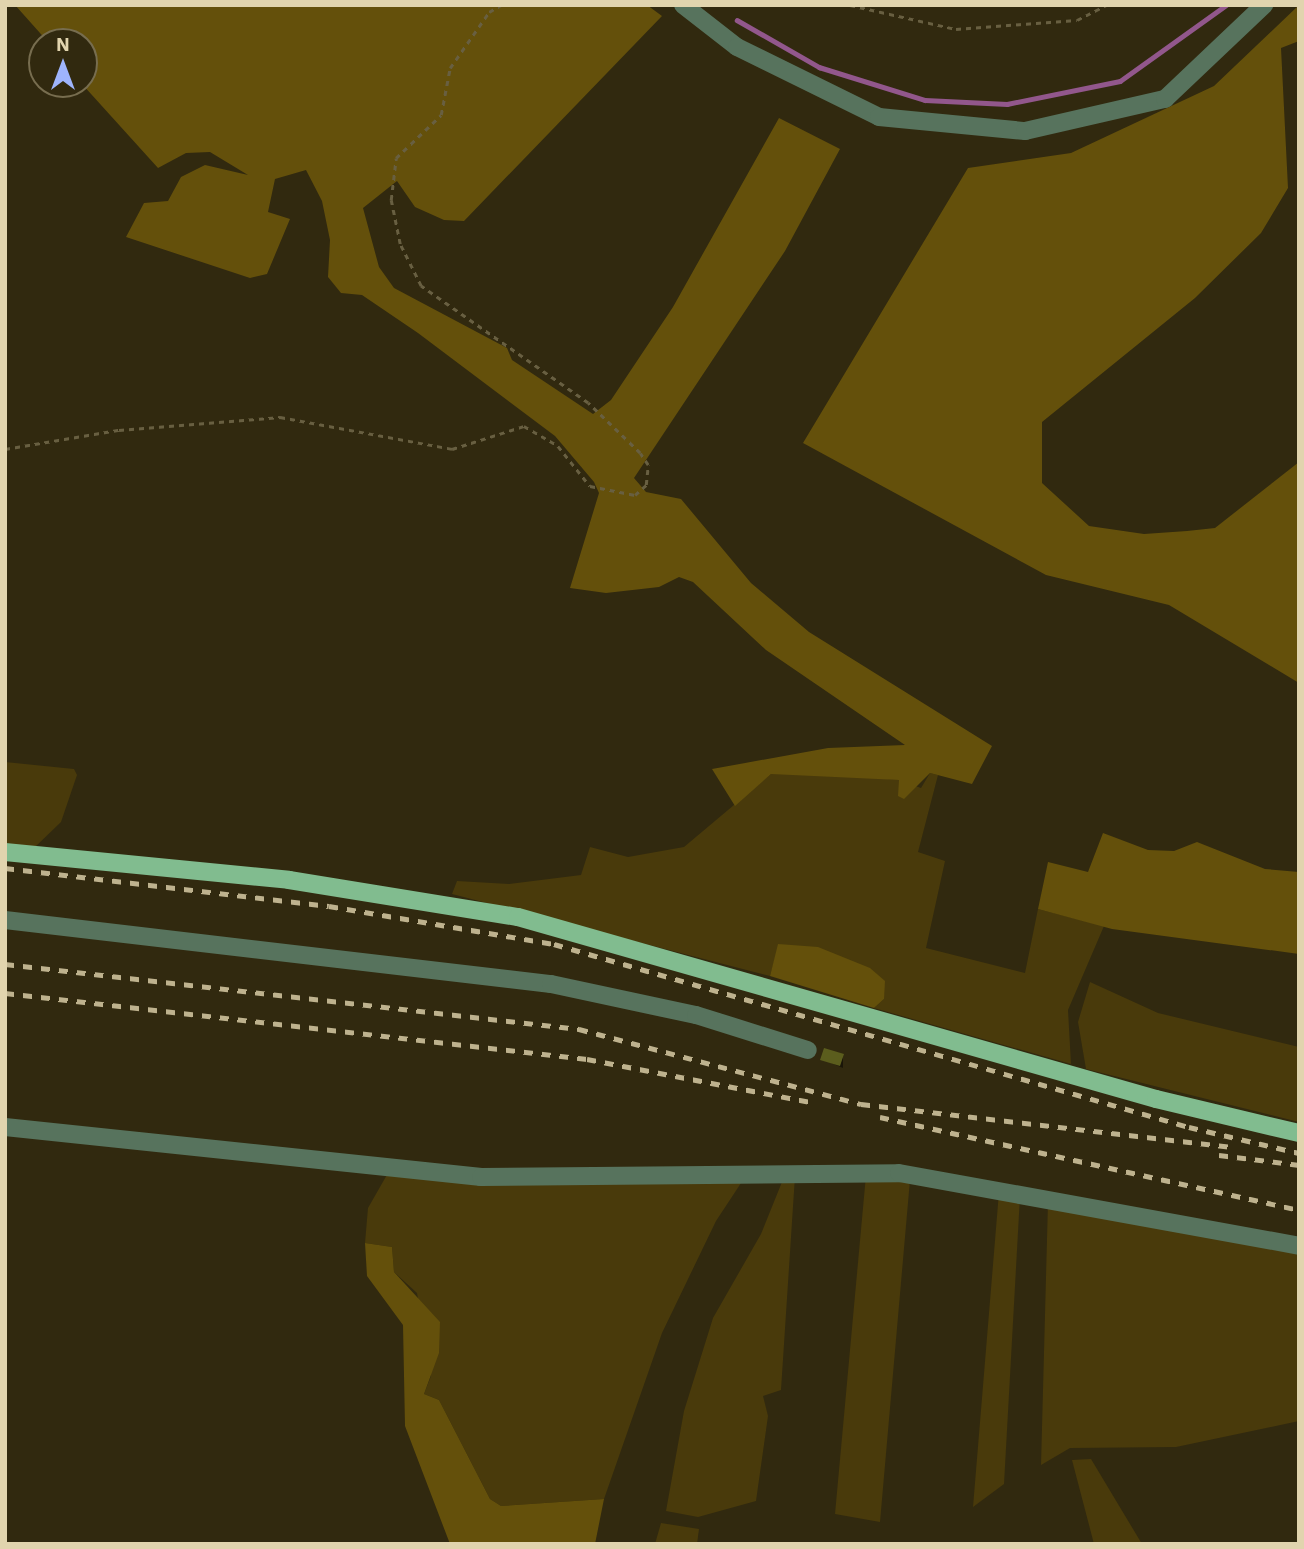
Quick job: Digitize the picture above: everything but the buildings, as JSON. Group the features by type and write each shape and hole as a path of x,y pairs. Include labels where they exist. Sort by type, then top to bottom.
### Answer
{"main road":[{"path":"5,852 289,880 518,917 1156,1099 1299,1133"}],"lane":[{"path":"683,5 737,47 879,117 1026,131 1165,99 1264,5"},
{"path":"5,920 551,984 696,1015 808,1050"},
{"path":"5,1127 481,1177 899,1173 1299,1246"}],"path":[{"path":"5,449 119,430 280,417 452,449 524,426 558,446 590,486 635,495 646,485 648,465 640,453 588,403 421,286 400,244 391,200 396,158 441,115 450,68 489,12 501,5"},
{"path":"850,5 956,29 1077,20 1106,5"}],"shaded area":[{"path":"15,5 647,5 662,16 464,221 444,220 415,207 397,181 363,208 379,267 394,288 507,348 512,360 593,414 611,400 673,307 779,118 840,149 785,251 634,478 646,492 681,499 751,583 809,632 992,746 972,784 930,773 904,799 898,796 899,780 771,774 735,806 712,769 828,748 905,745 766,650 693,582 679,577 659,587 606,593 570,588 599,493 594,482 555,436 418,333 362,295 341,293 328,277 330,240 322,201 306,170 275,179 268,212 290,219 267,274 250,278 126,237 144,203 168,201 181,177 205,165 248,175 210,152 186,153 158,168 95,98 98,98 98,28 36,28"},
{"path":"1299,5 1299,41 1281,48 1288,188 1261,233 1195,298 1042,422 1042,483 1089,526 1144,534 1187,531 1215,528 1299,462 1299,683 1169,605 1046,575 803,443 968,168 1071,153 1214,86"},
{"path":"5,762 74,769 77,775 61,822 33,849 5,846"},
{"path":"799,772 899,780 921,788 930,773 938,775 918,852 945,861 926,948 1025,973 1038,909 1104,926 1068,1010 1071,1064 874,1008 884,999 779,944 770,976 452,894 457,881 509,884 581,875 590,847 628,857 684,847 771,774"},
{"path":"1103,833 1148,850 1174,851 1197,842 1265,869 1299,872 1299,954 1112,929 1038,909 1048,862 1088,872"},
{"path":"778,944 818,947 870,968 885,981 884,999 874,1008 770,976"},
{"path":"1090,982 1158,1013 1299,1047 1299,1122 1086,1069 1078,1022"},
{"path":"388,1173 745,1177 716,1221 662,1333 604,1499 501,1506 490,1499 439,1400 424,1394 431,1376 417,1293 394,1272 392,1247 365,1243 368,1208"},
{"path":"866,1175 910,1180 880,1522 835,1514"},
{"path":"795,1176 781,1390 763,1396 768,1416 756,1501 698,1517 666,1511 684,1411 713,1318 761,1234 784,1177"},
{"path":"999,1192 1020,1196 1004,1484 973,1507"},
{"path":"1048,1202 1299,1249 1299,1421 1176,1447 1070,1448 1041,1465"},
{"path":"365,1243 392,1247 394,1272 440,1322 439,1353 424,1394 439,1400 490,1499 501,1506 604,1499 595,1544 450,1544 405,1426 403,1325 367,1276"},
{"path":"1091,1459 1142,1544 1094,1544 1072,1460"},
{"path":"661,1523 699,1529 697,1544 655,1544"}],"waterway":[{"path":"737,20 819,67 925,100 1007,104 1120,81 1226,5"}],"railway":[{"path":"5,868 329,906 554,944 1189,1127 1299,1153"},
{"path":"5,964 579,1029 861,1104 1235,1147"},
{"path":"5,993 587,1059 816,1103"},
{"path":"880,1117 1299,1210"},
{"path":"1219,1155 1299,1165"}]}
